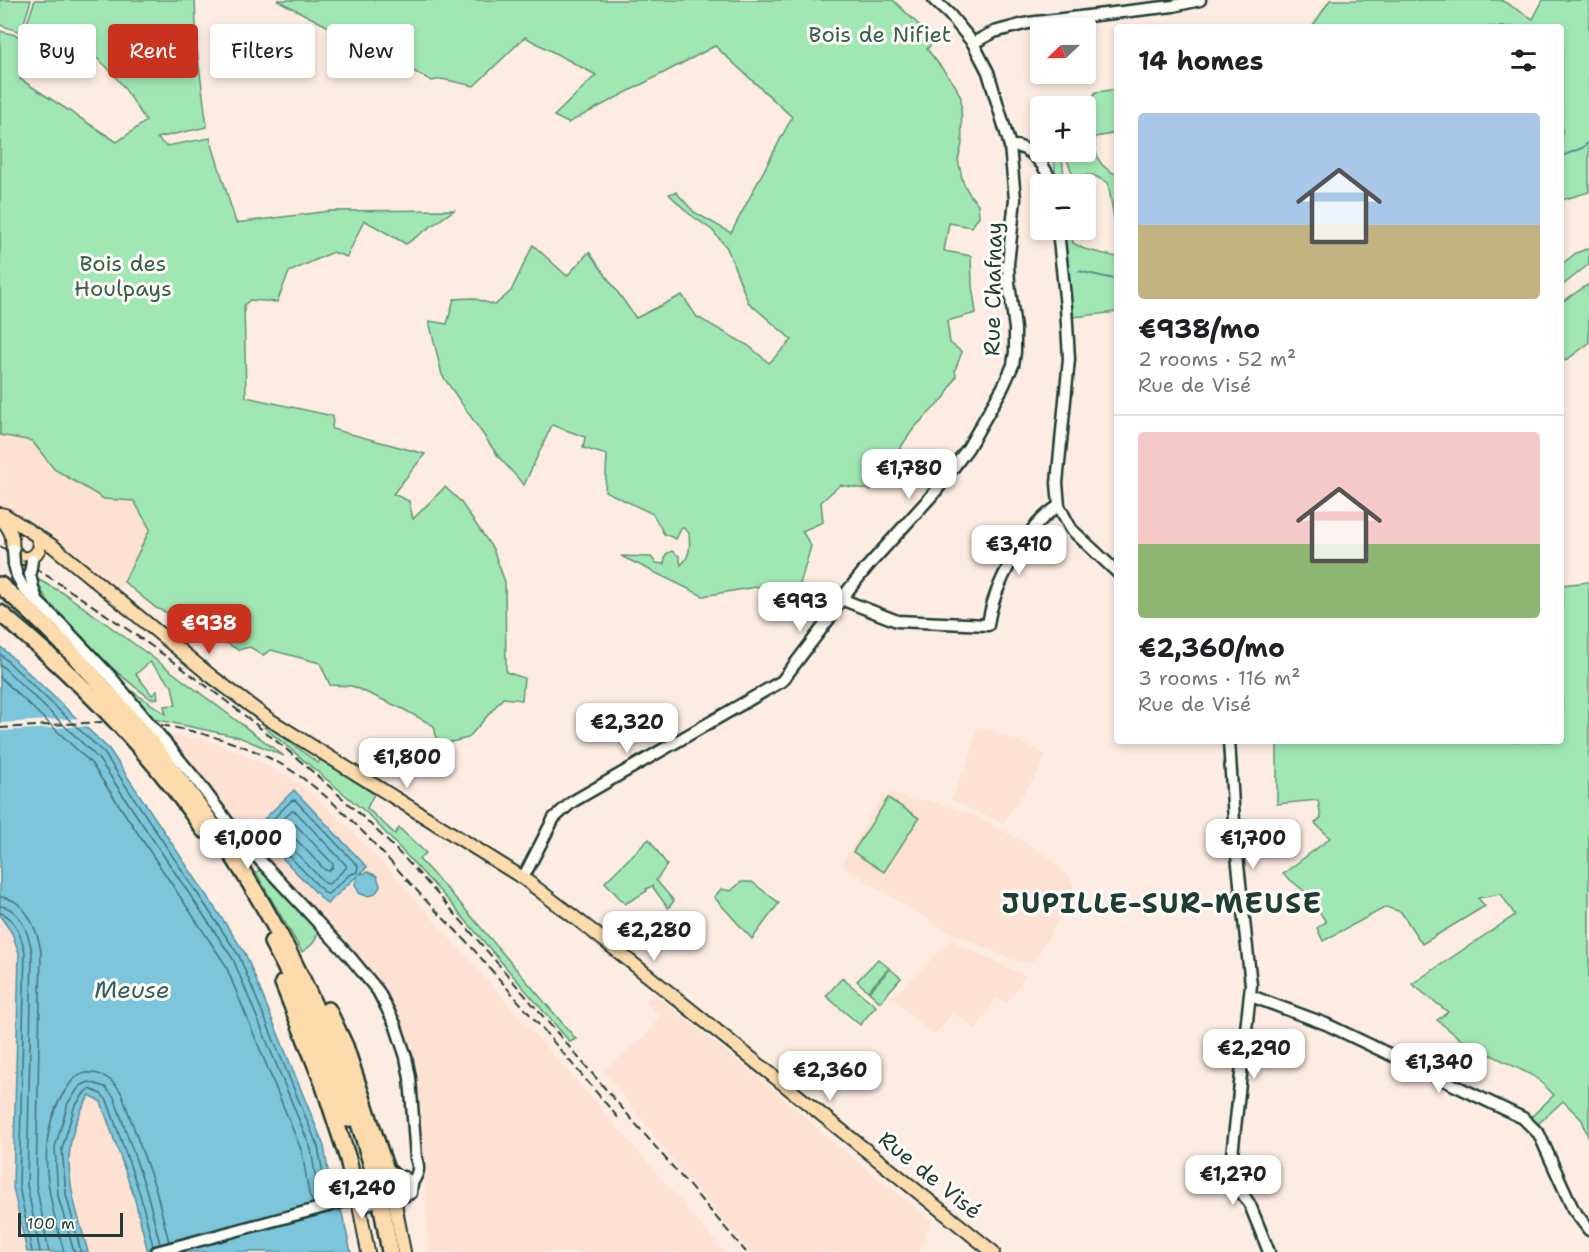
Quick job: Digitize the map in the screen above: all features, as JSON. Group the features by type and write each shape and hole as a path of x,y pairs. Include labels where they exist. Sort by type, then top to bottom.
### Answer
{"highway":[{"path":"0,585 75,655 152,744 219,834 314,1002 342,1069 365,1196 380,1252"},
{"path":"0,613 78,682 111,716 157,768 206,833 272,931 290,940 338,1031 370,1118 384,1165 390,1175 401,1185"},
{"path":"272,931 272,957 323,1083 348,1159 390,1252"}],"main road":[{"name":"Rue de Visé","path":"60,554 45,552 33,557 20,557 13,545 9,530 0,516 5,515 54,547 211,676 267,718 523,878 993,1252"},
{"path":"13,545 20,532 33,533 40,546 33,557"},
{"path":"401,1185 395,1204 404,1252"},
{"path":"365,1196 368,1252"}],"street":[{"name":"Rue Chafnay","path":"523,878 554,818 572,802 782,681 829,619 841,599 936,491 961,457 991,410 1013,365 1015,329 1008,264 1015,199 1010,146 988,72 973,43 934,0"},
{"path":"973,43 994,32 1028,23 1173,6 1200,0"},
{"path":"1010,146 1018,146 1029,152 1048,174"},
{"path":"1059,240 1069,359 1057,483 1059,506 1071,529 1114,569"},
{"path":"841,599 897,621 988,625 1001,580 1008,566 1046,513 1059,506"},
{"path":"13,545 14,564 21,585 111,676 177,756 241,840 350,957 378,992 395,1024 406,1058 410,1078 418,1169 401,1185 156,1252"},
{"path":"33,557 30,574 38,600"},
{"path":"1230,744 1235,837 1251,996 1230,1154 1235,1182 1250,1205 1269,1252"},
{"path":"1251,996 1326,1024 1523,1118 1539,1134 1573,1209 1589,1230"}],"shaded area":[{"path":"0,435 32,441 54,469 104,499 134,501 150,529 120,588 0,508"},
{"path":"978,726 1011,738 1046,755 1036,775 1003,823 951,800 969,760"},
{"path":"168,734 198,740 200,738 234,750 297,782 339,818 387,868 610,1119 724,1252 429,1252 418,1082 406,1032 382,985 372,972 245,835"},
{"path":"890,793 915,801 926,800 937,803 978,817 1043,853 1069,877 1073,886 1072,894 1034,960 1027,963 1018,962 943,929 844,867 843,862 883,796"},
{"path":"0,916 12,933 19,953 13,1187 21,1225 69,1165 68,1149 73,1131 80,1110 90,1095 101,1102 134,1196 148,1252 0,1252"},
{"path":"951,940 1025,976 1007,1004 997,998 976,1029 953,1013 934,1035 892,998"},
{"path":"654,994 931,1220 919,1252 750,1252 679,1168 604,1071 647,1034 660,1016 645,1001"}],"green space":[{"path":"0,0 31,0 24,24 18,24 18,31 0,25"},
{"name":"Bois des Houlpays","path":"35,0 195,0 196,24 108,24 108,69 96,58 96,24 27,24"},
{"name":"Bois de Nifiet","path":"277,0 893,0 925,31 933,42 927,49 955,85 961,98 962,144 958,160 963,182 978,204 979,216 972,227 949,223 944,251 971,256 976,313 947,321 950,343 962,352 955,370 956,376 945,397 914,428 871,490 840,485 821,502 823,522 802,531 811,546 798,591 779,583 703,596 621,556 651,557 656,563 664,564 666,554 672,551 679,556 681,565 690,546 689,533 682,527 676,539 664,534 653,514 605,491 607,455 583,448 585,437 552,425 524,485 498,456 442,375 429,321 447,324 454,299 472,298 495,305 511,291 533,245 567,276 589,252 636,318 682,295 697,317 749,346 769,363 792,340 748,302 727,248 712,230 688,213 669,194 676,192 694,212 731,233 792,117 715,46 568,123 554,116 596,75 525,37 474,86 442,79 432,81 414,72 414,24 327,24 327,26"},
{"path":"1330,0 1501,0 1533,19 1543,0 1589,0 1589,192 1564,199 1564,24 1314,24"},
{"name":"Bois des Houlpays","path":"0,31 18,36 18,78 117,142 146,121 116,78 198,78 198,57 207,127 157,138 166,146 210,138 236,223 330,211 454,210 406,244 364,220 347,257 333,252 289,272 277,302 250,300 244,305 246,397 333,416 332,429 425,454 393,494 409,501 413,519 445,487 460,501 493,549 505,582 506,672 524,678 522,700 503,698 468,738 438,745 434,726 352,686 330,685 320,663 271,650 263,655 250,647 238,650 200,627 156,608 124,582 150,529 134,501 104,499 54,469 32,441 0,435"},
{"path":"1114,89 1114,134 1096,137 1096,96 1093,96 1096,92"},
{"path":"1096,150 1102,164 1114,173 1114,218 1108,183 1096,177 1096,174 1073,174 1068,162 1096,162"},
{"path":"1054,162 1062,162 1064,174 1056,174"},
{"path":"1065,240 1073,240 1073,243 1084,249 1114,256 1114,312 1073,317"},
{"path":"1589,248 1589,264 1564,284 1564,262 1576,253"},
{"path":"1589,284 1589,343 1565,361 1564,360 1564,301"},
{"path":"37,579 65,594 284,756 239,737 154,719 129,689 166,714 164,706 176,705 172,686 150,662 136,674 152,695 157,691 158,698 151,699 138,689 104,661 69,627 43,593"},
{"path":"1589,582 1589,1139 1582,1120 1563,1101 1537,1125 1530,1118 1554,1095 1537,1078 1462,1040 1437,1020 1448,1012 1412,984 1515,915 1501,894 1478,898 1485,906 1422,944 1401,912 1386,907 1323,941 1317,928 1326,922 1309,895 1283,874 1330,838 1315,823 1321,818 1318,800 1277,804 1277,744 1564,744 1564,585"},
{"path":"268,726 318,763 321,759 374,794 367,808 395,834 399,828 426,853 419,859 459,902 576,1039 570,1042 449,901 368,814 264,727"},
{"path":"888,798 919,818 884,872 853,852"},
{"path":"649,839 667,865 656,880 674,901 668,908 652,886 625,904 605,882"},
{"path":"262,868 317,929 315,940 302,952 256,873"},
{"path":"741,882 752,882 779,903 752,939 714,897 721,889 731,891"},
{"path":"878,959 889,968 868,991 857,981"},
{"path":"890,969 901,978 880,1002 869,992"},
{"path":"842,978 876,1006 860,1025 826,996"}],"water":[{"name":"Meuse","path":"0,646 109,749 245,953 324,1146 331,1189 342,1213 351,1252 148,1252 134,1196 101,1102 90,1095 79,1115 72,1135 69,1154 72,1191 88,1252 27,1252 13,1187 19,953 12,933 0,916"},
{"path":"294,790 367,867 360,874 368,872 377,876 380,886 374,894 369,896 359,893 355,884 358,875 327,904 254,829"}],"pier":[{"path":"81,718 89,726 0,731 0,723"}],"waterway":[{"path":"1564,155 1582,148 1589,142"},
{"path":"1079,271 1114,279"}],"tunnel":[{"path":"365,1179 372,1210"}],"railway":[{"path":"0,546 97,608 192,675 283,747 369,823 451,910 746,1252"},
{"path":"0,728 102,722"},
{"path":"161,725 210,736 256,752 286,767 324,795 358,826 466,941 620,1120"}],"district":[{"name":"JUPILLE-SUR-MEUSE","path":"1162,903"}]}
